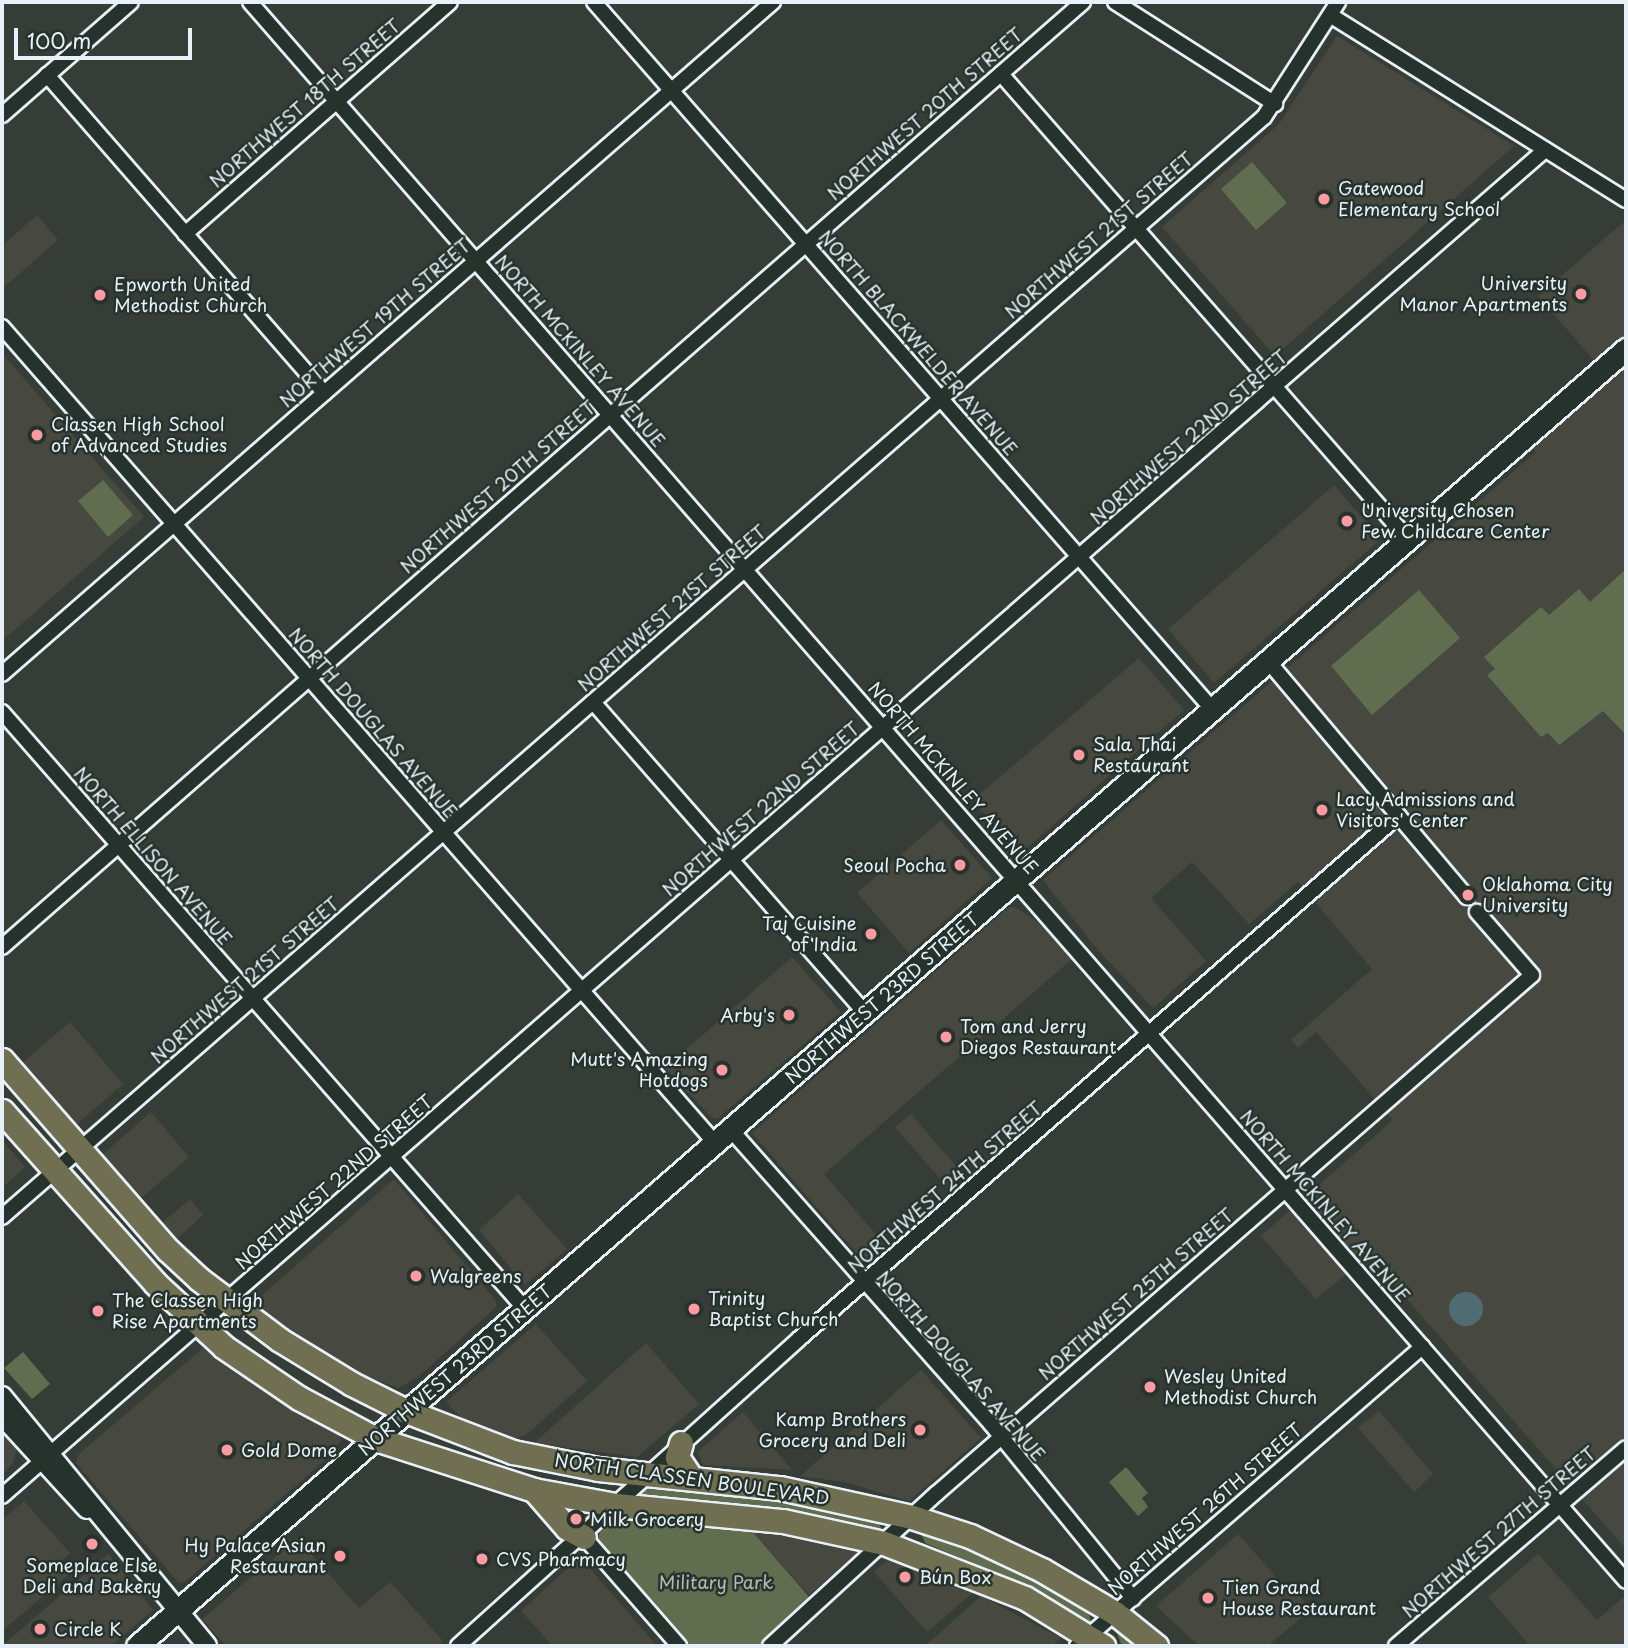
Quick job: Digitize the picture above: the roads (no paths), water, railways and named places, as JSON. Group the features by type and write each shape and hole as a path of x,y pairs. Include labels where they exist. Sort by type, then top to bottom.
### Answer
{"main road":[{"name":"NORTHWEST 23RD STREET","path":"137,1646 1626,349"},
{"name":"NORTH CLASSEN BOULEVARD","path":"2,1060 168,1250 227,1301 311,1360 406,1411 513,1452 646,1474 824,1495 912,1517 1006,1552 1115,1613 1156,1646"},
{"name":"NORTH CLASSEN BOULEVARD","path":"2,1111 155,1283 200,1324 261,1374 376,1439 534,1490 616,1504 783,1521 884,1543 1025,1598 1090,1643"},
{"path":"681,1443 677,1457 691,1478"},
{"path":"534,1490 567,1528 584,1537"}],"street":[{"path":"2,115 131,2"},
{"name":"NORTH MCKINLEY AVENUE","path":"250,2 1626,1581"},
{"name":"NORTHWEST 18TH STREET","path":"185,234 450,2"},
{"name":"NORTH BLACKWELDER AVENUE","path":"594,2 1213,710"},
{"name":"NORTHWEST 19TH STREET","path":"2,674 773,2"},
{"name":"NORTHWEST 20TH STREET","path":"2,947 1083,2"},
{"path":"1115,2 1275,104"},
{"name":"NORTHWEST 21ST STREET","path":"2,1217 1136,229 1275,104 1338,2"},
{"path":"1330,15 1626,200"},
{"path":"1001,74 1408,539"},
{"path":"47,75 324,393"},
{"name":"NORTHWEST 22ND STREET","path":"2,1496 1545,150"},
{"name":"NORTH DOUGLAS AVENUE","path":"2,327 582,991 865,1283 1133,1598"},
{"path":"1268,662 1467,897"},
{"path":"593,702 865,1013"},
{"name":"NORTH ELLISON AVENUE","path":"2,712 525,1309"},
{"name":"NORTHWEST 24TH STREET","path":"458,1646 584,1537 681,1443 1398,816"},
{"name":"NORTHWEST 25TH STREET","path":"770,1646 999,1439 1532,975 1477,912"},
{"name":"NORTHWEST 26TH STREET","path":"1090,1643 1115,1613 1422,1347"},
{"path":"2,1396 46,1457 206,1646"},
{"path":"2,1416 46,1457"},
{"name":"NORTHWEST 27TH STREET","path":"1396,1646 1626,1448"},
{"path":"584,1537 679,1646"}],"water":[{"path":"1466,1292 1478,1297 1483,1309 1478,1321 1466,1326 1454,1321 1449,1309 1454,1297"}],"place":[{"name":"Gatewood Elementary School","path":"1324,199"},
{"name":"University Manor Apartments","path":"1581,294"},
{"name":"Epworth United Methodist Church","path":"100,295"},
{"name":"Classen High School of Advanced Studies","path":"37,435"},
{"name":"University Chosen Few Childcare Center","path":"1347,521"},
{"name":"Sala Thai Restaurant","path":"1079,755"},
{"name":"Lacy Admissions and Visitors' Center","path":"1322,810"},
{"name":"Seoul Pocha","path":"960,865"},
{"name":"Oklahoma City University","path":"1468,895"},
{"name":"Taj Cuisine of India","path":"871,934"},
{"name":"Arby's","path":"789,1015"},
{"name":"Tom and Jerry Diegos Restaurant","path":"946,1037"},
{"name":"Mutt's Amazing Hotdogs","path":"722,1070"},
{"name":"Walgreens","path":"416,1276"},
{"name":"Trinity Baptist Church","path":"694,1309"},
{"name":"The Classen High Rise Apartments","path":"98,1311"},
{"name":"Wesley United Methodist Church","path":"1150,1387"},
{"name":"Kamp Brothers Grocery and Deli","path":"920,1430"},
{"name":"Gold Dome","path":"227,1450"},
{"name":"Milk Grocery","path":"576,1519"},
{"name":"Someplace Else Deli and Bakery","path":"92,1544"},
{"name":"Hy Palace Asian Restaurant","path":"340,1556"},
{"name":"CVS Pharmacy","path":"482,1559"},
{"name":"Bún Box","path":"905,1577"},
{"name":"Tien Grand House Restaurant","path":"1208,1598"},
{"name":"Circle K","path":"40,1629"}],"park label":[{"name":"Military Park","path":"716,1582"}]}
